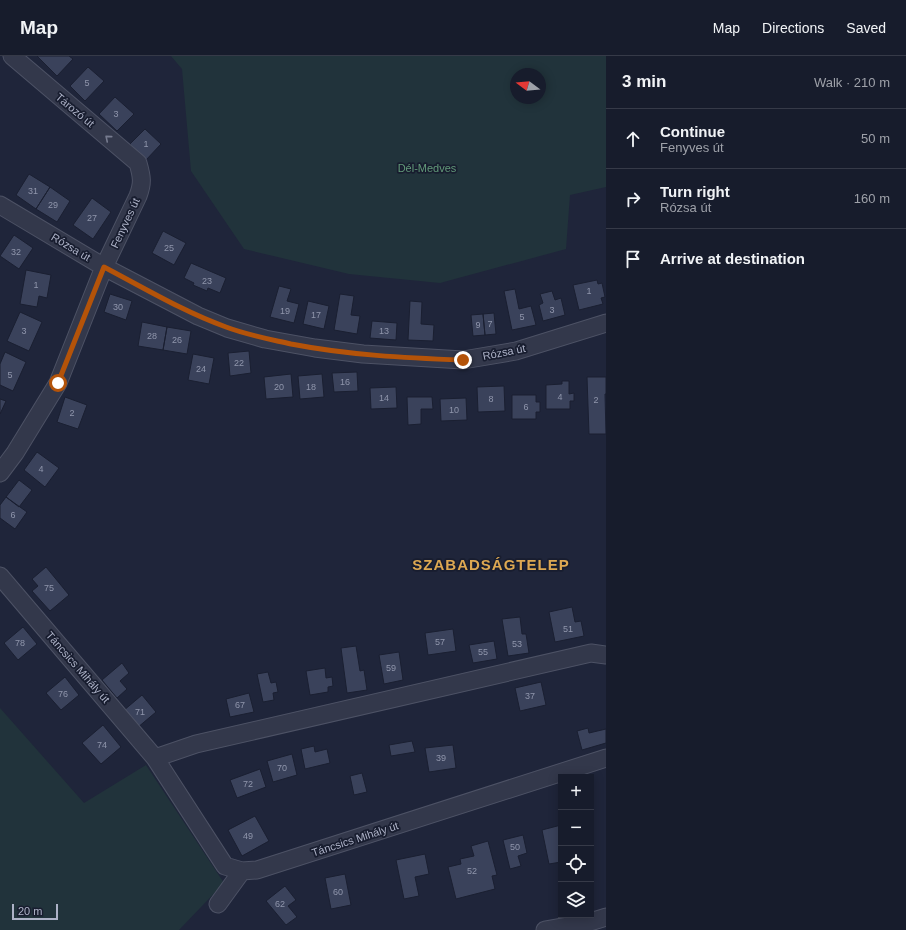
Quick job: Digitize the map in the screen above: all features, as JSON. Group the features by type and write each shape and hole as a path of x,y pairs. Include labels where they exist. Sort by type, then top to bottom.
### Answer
{"street":[{"name":"Tározó út","path":"12,56 138,163"},
{"name":"Fenyves út","path":"0,473 15,453 58,383 104,267 142,186 142,176 138,163"},
{"name":"Rózsa út","path":"0,205 104,267 198,316 227,328 272,340 315,348 363,354 463,360 516,351 606,323"},
{"name":"Táncsics Mihály út","path":"0,576 155,758 225,866 242,871 257,870 606,758"},
{"path":"155,758 196,744 591,652 606,655"},
{"path":"218,904 242,871"},
{"path":"545,930 590,922 606,917"}],"green space":[{"name":"Dél-Medves","path":"171,56 606,56 606,187 570,195 566,249 440,283 349,274 244,249 191,171 182,69"},
{"path":"0,708 84,803 146,765 224,883 179,930 0,930"}],"building":[{"path":"37,56 69,56 73,59 57,76"},
{"path":"88,67 104,81 85,101 70,86"},
{"path":"115,97 134,114 117,131 99,114"},
{"path":"145,129 161,144 146,160 130,144"},
{"path":"29,174 50,187 36,209 16,195"},
{"path":"50,187 70,201 57,222 36,209"},
{"path":"92,198 111,212 93,239 73,225"},
{"path":"163,231 186,243 174,265 152,253"},
{"path":"14,235 33,248 19,269 0,256"},
{"path":"191,263 226,278 220,293 208,288 207,291 193,285 194,283 184,278"},
{"path":"26,270 51,275 47,298 39,296 37,307 20,304"},
{"path":"597,280 598,284 602,283 605,297 601,298 603,304 579,310 573,285"},
{"path":"279,286 291,289 287,301 299,304 294,323 270,317"},
{"path":"515,289 519,309 531,306 536,325 512,330 504,291"},
{"path":"552,291 555,300 561,298 565,315 543,321 539,305 543,303 540,294"},
{"path":"110,294 132,301 126,320 104,312"},
{"path":"340,294 354,296 351,315 360,316 357,334 334,330"},
{"path":"308,301 329,306 324,329 303,324"},
{"path":"410,301 422,302 421,324 434,325 433,341 408,340"},
{"path":"20,312 42,322 29,351 7,341"},
{"path":"494,313 496,334 485,335 483,314"},
{"path":"483,314 485,335 473,336 471,315"},
{"path":"372,321 397,323 396,340 370,338"},
{"path":"142,322 167,327 163,350 138,346"},
{"path":"167,327 191,331 187,354 163,350"},
{"path":"249,351 251,373 230,376 228,353"},
{"path":"5,352 26,362 13,391 0,385 0,364"},
{"path":"193,354 214,358 209,384 188,380"},
{"path":"357,372 358,391 334,392 332,373"},
{"path":"291,374 293,397 266,399 264,377"},
{"path":"322,374 324,397 300,399 298,376"},
{"path":"587,377 606,377 606,434 589,434"},
{"path":"562,381 569,381 569,394 574,393 574,401 570,401 570,409 546,409 546,385 562,384"},
{"path":"504,386 505,411 478,412 477,387"},
{"path":"396,387 397,408 371,409 370,388"},
{"path":"512,395 536,395 536,402 540,402 540,412 536,412 536,419 512,419"},
{"path":"65,397 87,405 78,429 57,422"},
{"path":"407,397 432,397 433,409 421,409 421,424 408,425"},
{"path":"466,398 467,420 441,421 440,399"},
{"path":"0,399 6,401 0,414"},
{"path":"37,452 59,468 45,487 24,470"},
{"path":"19,480 32,490 19,507 6,497"},
{"path":"6,497 27,512 15,529 0,518 0,505"},
{"path":"46,567 69,595 50,611 32,591 38,586 32,579"},
{"path":"572,607 575,622 581,621 584,636 555,642 549,612"},
{"path":"520,617 522,634 526,634 529,653 508,656 502,619"},
{"path":"23,627 37,644 18,660 4,643"},
{"path":"453,629 456,651 428,655 425,633"},
{"path":"494,641 497,659 473,663 469,645"},
{"path":"356,646 360,671 364,670 367,690 347,693 341,648"},
{"path":"399,652 403,680 384,684 379,655"},
{"path":"122,663 129,673 120,681 127,689 117,698 102,680"},
{"path":"325,668 326,678 332,677 333,686 328,687 328,692 310,695 306,671"},
{"path":"268,672 271,683 276,682 278,692 273,693 274,700 263,702 257,674"},
{"path":"65,677 79,695 61,710 46,693"},
{"path":"541,682 546,705 520,711 515,688"},
{"path":"249,693 254,712 230,717 226,699"},
{"path":"142,695 156,712 137,728 123,711"},
{"path":"103,725 121,747 101,764 82,743"},
{"path":"588,728 589,733 606,729 606,743 582,750 577,731"},
{"path":"412,741 415,752 391,756 389,745"},
{"path":"453,745 456,768 429,772 425,748"},
{"path":"314,746 315,752 327,749 330,763 305,769 301,749"},
{"path":"292,754 297,775 273,782 267,761"},
{"path":"260,769 266,787 237,798 230,780"},
{"path":"362,773 367,792 354,795 350,776"},
{"path":"255,816 269,841 242,856 228,830"},
{"path":"558,826 558,862 549,864 542,830"},
{"path":"523,835 527,853 518,856 521,866 510,869 503,840"},
{"path":"488,841 497,875 492,876 495,889 456,899 448,867 461,864 460,859 474,856 471,846"},
{"path":"425,854 429,874 415,877 419,896 404,899 396,860"},
{"path":"345,874 351,905 331,909 325,878"},
{"path":"285,886 296,900 288,906 297,917 286,925 266,901"}],"district":[{"name":"SZABADSÁGTELEP","path":"491,565"}],"route":[{"path":"58,383 104,267 198,316 227,328 265,338 315,348 363,354 463,360"}]}
